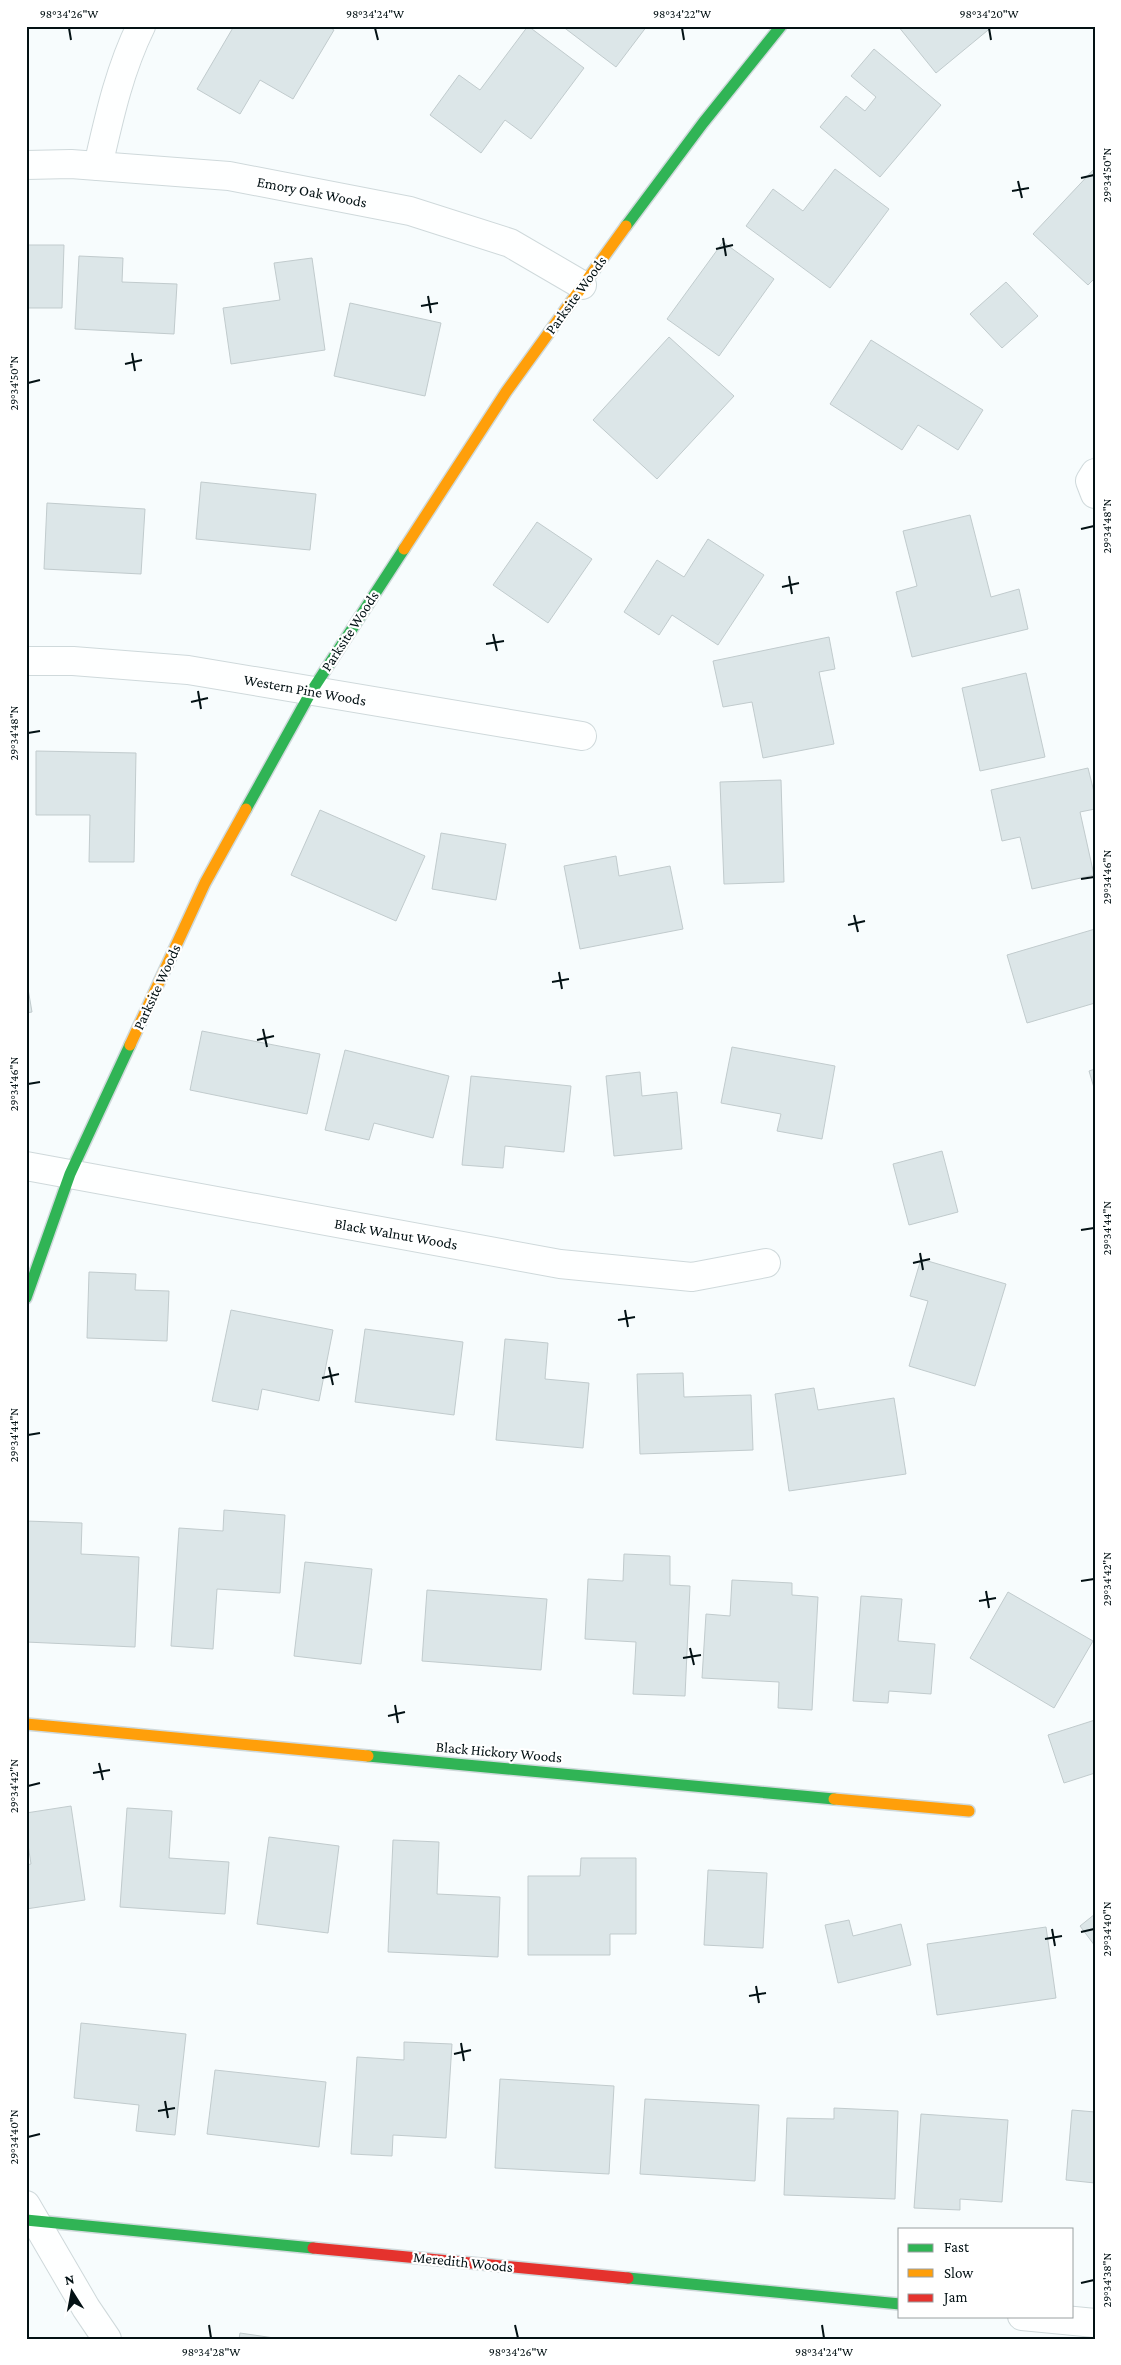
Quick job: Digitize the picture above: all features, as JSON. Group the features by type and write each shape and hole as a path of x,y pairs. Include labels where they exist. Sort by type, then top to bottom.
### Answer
{"street":[{"path":"98,166 111,107 129,50 140,26"},
{"name":"Parksite Woods","path":"26,1298 41,1251 70,1174 205,883 311,692 506,392 582,285 703,124 781,26"},
{"name":"Emory Oak Woods","path":"26,165 72,164 229,176 410,211 510,243 582,285"},
{"name":"Western Pine Woods","path":"26,661 73,661 188,670 582,736"},
{"name":"Black Walnut Woods","path":"26,1166 560,1264 692,1277 766,1264"},
{"name":"Black Hickory Woods","path":"26,1724 969,1811"},
{"path":"29,2215 107,2339"},
{"name":"Meredith Woods","path":"29,2215 898,2304"},
{"path":"1043,2318 1095,2323"}],"building":[{"path":"234,26 327,26 334,30 293,99 260,80 240,114 197,89"},
{"path":"528,26 584,68 531,139 505,120 481,153 430,115 459,75 480,90"},
{"path":"562,26 647,26 616,67"},
{"path":"898,26 993,26 936,73"},
{"path":"874,49 941,105 880,177 820,127 846,96 865,111 876,97 851,76"},
{"path":"1095,168 1095,278 1088,285 1033,234"},
{"path":"835,169 889,209 830,288 746,226 773,189 803,211"},
{"path":"723,242 774,279 719,356 667,319"},
{"path":"26,245 64,245 62,308 26,308"},
{"path":"79,256 123,258 122,282 177,284 174,334 75,329"},
{"path":"312,258 325,350 231,364 223,308 280,300 274,263"},
{"path":"1006,282 1038,316 1002,348 970,314"},
{"path":"350,303 441,323 425,396 334,376"},
{"path":"669,337 734,396 657,479 593,420"},
{"path":"871,340 983,410 958,450 918,425 902,450 830,404"},
{"path":"201,482 316,494 310,550 196,539"},
{"path":"47,503 145,509 141,574 44,569"},
{"path":"970,515 991,597 1019,589 1028,629 912,657 896,592 917,586 903,531"},
{"path":"537,522 592,559 548,623 493,585"},
{"path":"708,539 764,575 718,645 672,615 659,635 624,612 657,560 684,577"},
{"path":"829,637 835,669 819,672 834,744 763,758 752,702 723,707 713,661"},
{"path":"1026,673 1045,757 980,771 962,688"},
{"path":"36,751 136,753 134,862 89,862 90,815 36,815"},
{"path":"1088,768 1095,796 1095,809 1080,812 1094,875 1032,889 1020,837 1002,841 991,790"},
{"path":"781,780 784,882 724,884 720,782"},
{"path":"320,810 425,856 396,921 291,875"},
{"path":"441,833 506,844 496,900 432,889"},
{"path":"616,856 619,876 670,866 683,929 580,949 564,866"},
{"path":"1095,929 1095,1003 1027,1023 1007,955"},
{"path":"26,977 32,1012 26,1013"},
{"path":"202,1031 320,1054 307,1114 190,1090"},
{"path":"732,1047 835,1066 822,1139 777,1131 781,1114 721,1103"},
{"path":"345,1050 449,1076 433,1138 374,1123 369,1140 325,1130"},
{"path":"1095,1069 1095,1091 1089,1071"},
{"path":"640,1072 642,1096 677,1092 682,1149 614,1156 606,1076"},
{"path":"471,1076 571,1086 564,1152 505,1146 503,1168 462,1165"},
{"path":"942,1151 958,1212 909,1225 893,1164"},
{"path":"921,1259 1006,1284 975,1386 909,1366 928,1301 910,1296"},
{"path":"89,1272 136,1274 135,1290 169,1291 167,1341 87,1338"},
{"path":"231,1310 333,1330 319,1401 262,1389 258,1410 212,1401"},
{"path":"365,1329 463,1342 454,1415 355,1402"},
{"path":"505,1339 548,1343 545,1379 589,1383 583,1448 496,1440"},
{"path":"683,1373 684,1397 751,1395 753,1450 640,1454 637,1374"},
{"path":"814,1388 818,1410 894,1398 906,1474 789,1491 775,1394"},
{"path":"224,1510 285,1515 280,1593 217,1589 213,1649 171,1646 179,1528 223,1531"},
{"path":"26,1521 82,1523 81,1554 139,1557 135,1647 26,1642"},
{"path":"624,1554 670,1556 670,1585 690,1586 685,1696 633,1694 636,1642 585,1639 588,1579 623,1581"},
{"path":"305,1562 372,1569 361,1664 294,1656"},
{"path":"732,1580 792,1583 792,1595 818,1597 812,1710 778,1708 779,1682 702,1678 706,1614 730,1616"},
{"path":"427,1590 547,1599 541,1670 422,1661"},
{"path":"1008,1592 1093,1641 1054,1708 970,1658"},
{"path":"861,1596 902,1599 898,1641 935,1644 931,1694 889,1691 888,1703 853,1701"},
{"path":"1095,1720 1095,1773 1064,1783 1048,1735"},
{"path":"71,1806 85,1900 26,1909 26,1865 31,1864 26,1832 26,1813"},
{"path":"127,1808 172,1811 169,1858 229,1862 225,1914 120,1907"},
{"path":"269,1837 339,1846 328,1933 257,1924"},
{"path":"393,1840 439,1842 437,1894 500,1897 498,1957 388,1952"},
{"path":"581,1858 636,1858 636,1934 610,1934 610,1955 528,1955 528,1876 580,1876"},
{"path":"708,1870 767,1873 763,1948 704,1945"},
{"path":"1095,1914 1095,1946 1080,1926"},
{"path":"849,1920 853,1936 901,1924 911,1965 838,1983 825,1925"},
{"path":"1046,1927 1056,1998 937,2015 927,1944"},
{"path":"81,2023 186,2034 175,2135 136,2131 139,2105 74,2098"},
{"path":"404,2042 452,2044 446,2138 393,2135 392,2156 351,2154 357,2057 404,2060"},
{"path":"215,2070 326,2082 319,2147 207,2134"},
{"path":"500,2079 614,2086 609,2174 495,2168"},
{"path":"645,2099 759,2105 755,2181 640,2174"},
{"path":"834,2108 898,2111 895,2199 784,2195 787,2118 834,2119"},
{"path":"1072,2110 1095,2112 1095,2183 1066,2180"},
{"path":"921,2114 1008,2120 1002,2202 960,2199 960,2210 914,2208"},
{"path":"240,2333 281,2339 239,2339"}],"traffic: fast":[{"path":"626,226 703,123 781,26"},
{"path":"246,809 311,692 404,549"},
{"path":"26,1298 70,1174 130,1045"},
{"path":"368,1756 834,1799"},
{"path":"26,2220 313,2248"},
{"path":"628,2278 898,2304"}],"traffic: slow":[{"path":"404,549 506,392 626,226"},
{"path":"130,1045 205,883 246,809"},
{"path":"26,1724 368,1756"},
{"path":"834,1799 969,1811"}],"traffic: jam":[{"path":"313,2248 628,2278"}]}
